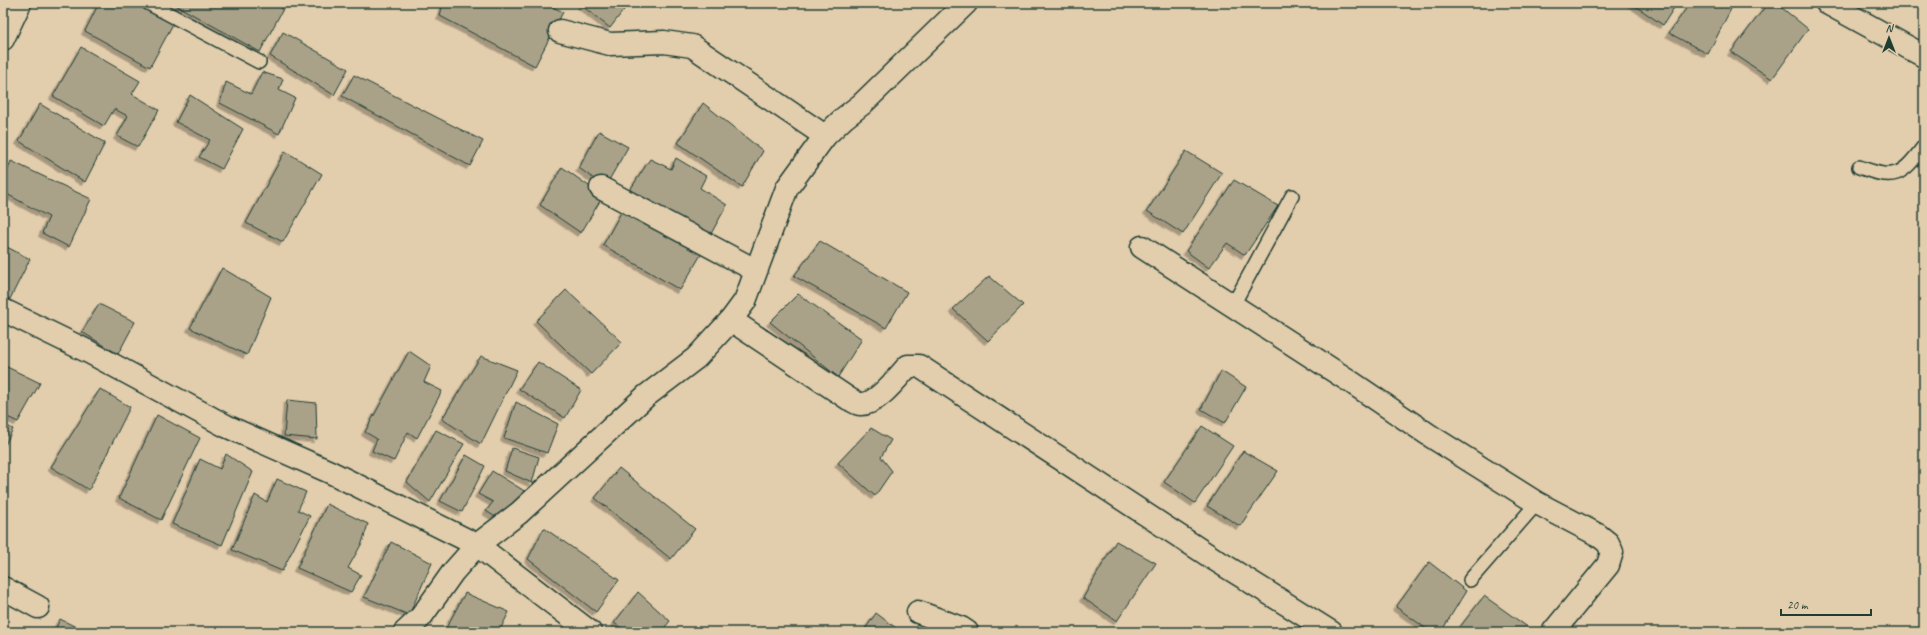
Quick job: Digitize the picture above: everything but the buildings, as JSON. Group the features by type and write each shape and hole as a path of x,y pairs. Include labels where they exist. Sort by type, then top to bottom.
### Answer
{"street":[{"path":"3,38 20,3"},
{"path":"405,632 421,617 453,572 478,545 519,513 646,396 696,358 731,320 745,301 755,270 787,188 825,136 862,104 966,3"},
{"path":"1827,3 1924,56"},
{"path":"560,31 610,44 664,42 692,46 825,136"},
{"path":"601,188 755,270"},
{"path":"1142,247 1348,380 1432,437 1537,502 1598,535 1608,543 1612,552 1608,565 1553,632"},
{"path":"3,310 89,352 226,426 330,472 478,545 590,632"},
{"path":"731,320 849,399 860,404 870,403 879,396 908,366 919,366 1214,559 1331,632"},
{"path":"3,588 38,607"},
{"path":"918,612 961,628 967,632"}],"lane":[{"path":"148,3 259,62"},
{"path":"1859,167 1881,175 1896,174 1914,159 1924,146"},
{"path":"1233,305 1292,196"},
{"path":"1470,580 1537,502"}]}
